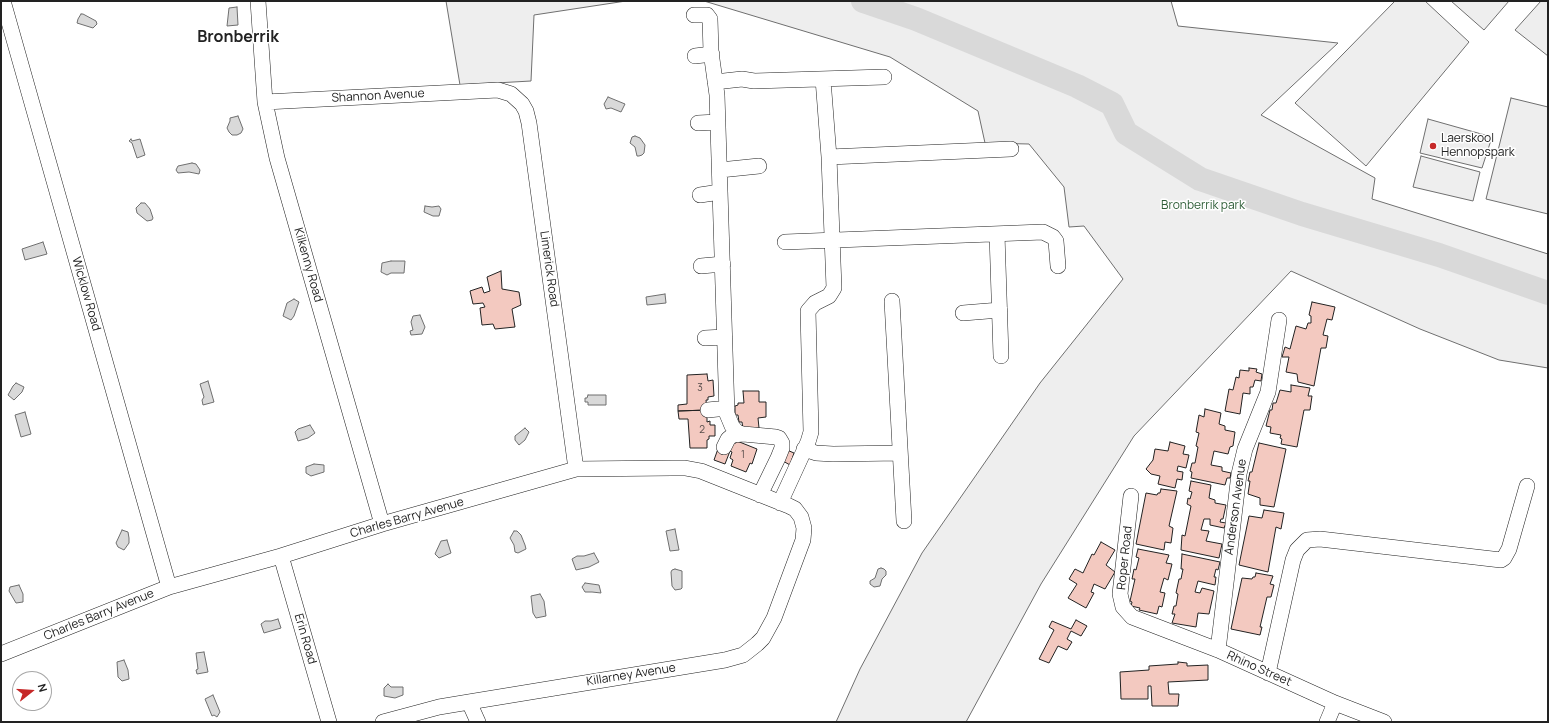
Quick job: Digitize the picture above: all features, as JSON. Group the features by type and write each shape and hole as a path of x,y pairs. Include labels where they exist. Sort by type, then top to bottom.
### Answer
{"street":[{"name":"Wicklow Road","path":"3,1 169,587"},
{"name":"Kilkenny Road","path":"258,1 265,102 277,158 382,524"},
{"path":"694,15 707,15 710,19 716,46 721,90 718,122 725,153 723,181 729,248 723,264 731,319 725,337 734,391 727,408 732,426 737,432 743,434"},
{"path":"695,56 716,46"},
{"path":"721,90 742,78 754,81 884,77"},
{"path":"780,503 802,444 811,432 808,311 815,303 830,296 834,288 829,157 823,79"},
{"name":"Shannon Avenue","path":"265,102 491,90"},
{"name":"Limerick Road","path":"491,90 504,91 517,99 526,111 530,123 576,469"},
{"path":"698,123 718,122"},
{"path":"829,157 1011,149"},
{"path":"700,195 723,181 759,166"},
{"path":"785,242 1043,232 1048,233 1056,241 1058,266"},
{"path":"997,234 1001,356"},
{"path":"701,266 723,264"},
{"path":"892,301 904,521"},
{"path":"963,313 1000,310"},
{"name":"Anderson Avenue","path":"1218,650 1239,474 1245,449 1268,392 1279,320"},
{"path":"705,338 725,337"},
{"path":"708,410 727,408"},
{"path":"724,447 728,439 733,435 743,434 779,438 802,444 816,453 900,453"},
{"path":"760,495 782,448 782,443 779,438"},
{"name":"Charles Barry Avenue","path":"1,654 169,587 281,556 382,524 576,469 685,468 701,471 789,506 798,513 803,523 804,534"},
{"path":"1268,673 1293,560 1297,550 1307,540 1320,539 1501,560 1504,558 1509,549 1527,486"},
{"name":"Roper Road","path":"1131,496 1120,594 1124,607 1132,617"},
{"name":"Killarney Avenue","path":"383,722 439,707 725,660 743,655 757,644 768,630 799,553 804,534"},
{"name":"Erin Road","path":"281,556 329,722"},
{"name":"Rhino Street","path":"1132,617 1218,650 1335,704 1384,722"},
{"path":"469,702 478,722"},
{"path":"1327,722 1335,704"}],"green space":[{"path":"446,1 626,1 534,15 531,81 460,85"},
{"name":"Bronberrik park","path":"704,1 1171,1 1178,26 1338,43 1261,115 1375,178 1372,199 1548,254 1548,368 1499,360 1420,329 1291,271 1134,436 1041,584 966,722 836,722 860,669 922,553 1040,383 1123,279 1084,226 1069,227 1064,187 1029,144 985,143 978,111 890,57"},
{"path":"1395,1 1425,1 1469,42 1366,166 1295,103"},
{"path":"1451,1 1509,1 1484,30"},
{"path":"1541,1 1548,1 1548,56 1515,30"},
{"path":"1511,98 1548,107 1548,214 1486,199"},
{"path":"1428,119 1492,137 1482,168 1420,153"},
{"path":"1421,156 1480,172 1473,201 1413,187"}],"shaded area":[{"path":"237,7 238,25 227,26 229,8"},
{"path":"81,14 96,21 97,24 93,28 77,23"},
{"path":"608,97 625,104 621,112 611,108 606,109 604,104"},
{"path":"238,116 243,129 241,133 232,135 227,128 230,118"},
{"path":"635,136 640,138 645,145 644,153 639,156 637,156 635,147 630,143 632,137"},
{"path":"131,139 132,141 140,139 145,155 137,158 132,143 129,141"},
{"path":"192,163 196,164 200,170 199,174 189,172 178,173 176,170 178,166"},
{"path":"141,203 145,203 150,209 153,218 152,220 147,221 137,213 136,208"},
{"path":"425,206 439,206 441,209 439,216 433,216 424,212"},
{"path":"43,242 47,254 25,260 22,249"},
{"path":"391,261 405,261 404,273 391,273 387,275 381,272 382,263"},
{"path":"665,294 666,303 647,305 646,297"},
{"path":"294,299 299,302 291,320 283,316 287,303"},
{"path":"420,315 425,327 422,334 411,335 410,331 413,330 411,322 413,316"},
{"path":"208,381 214,402 203,405 202,400 204,397 200,384"},
{"path":"16,383 24,387 22,392 14,400 8,395"},
{"path":"588,395 606,395 606,405 588,405 588,402 585,402 585,398 587,398"},
{"path":"25,412 31,434 21,437 15,415"},
{"path":"310,425 315,433 308,438 298,441 295,432 298,429"},
{"path":"525,428 529,432 525,440 519,445 515,440 515,436"},
{"path":"314,464 324,465 324,472 311,476 306,473 306,467"},
{"path":"675,529 679,550 670,551 666,531"},
{"path":"122,530 128,532 129,538 129,543 124,550 118,547 116,543"},
{"path":"514,531 517,531 521,535 526,549 518,553 515,552 514,545 510,538"},
{"path":"447,540 451,553 439,558 435,554 441,541"},
{"path":"594,553 599,562 589,567 576,570 572,559 577,556 584,556"},
{"path":"881,568 886,571 886,575 882,579 880,586 874,587 870,584 870,581 875,578 878,569"},
{"path":"675,569 682,571 682,588 675,590 672,586 671,572"},
{"path":"585,583 599,585 601,593 585,592 582,587"},
{"path":"19,585 23,594 23,602 16,603 9,591 10,587"},
{"path":"540,594 544,601 546,616 536,618 533,613 531,596"},
{"path":"278,619 281,628 264,633 261,624 265,621"},
{"path":"204,652 208,672 197,674 196,670 198,669 196,653"},
{"path":"124,660 128,670 129,679 122,681 118,677 117,662"},
{"path":"388,684 391,687 403,687 403,695 395,698 384,696 384,688"},
{"path":"213,695 220,712 217,717 214,715 212,716 205,699"}],"building":[{"path":"501,271 502,289 519,292 521,305 512,309 515,327 495,329 493,324 482,325 480,308 485,307 483,303 473,304 470,291 482,287 484,293 490,291 487,277"},
{"path":"1312,302 1335,307 1332,320 1327,319 1323,335 1328,336 1326,348 1321,348 1314,386 1298,382 1297,374 1286,372 1289,357 1282,357 1285,347 1290,349 1296,326 1306,329 1308,323 1311,323 1311,316 1309,315"},
{"path":"1249,368 1257,369 1256,372 1262,374 1261,381 1255,380 1253,387 1250,387 1250,394 1243,393 1240,414 1225,411 1229,389 1233,390 1236,377 1239,378 1240,370 1249,371"},
{"path":"707,374 708,381 713,380 714,396 708,397 708,400 706,400 707,410 678,411 678,405 687,404 687,375"},
{"path":"1291,385 1310,388 1308,396 1312,396 1310,410 1304,410 1297,447 1281,444 1281,435 1270,433 1271,427 1266,426 1270,410 1272,410 1273,403 1276,403 1280,390 1291,392"},
{"path":"743,391 759,391 759,402 766,402 766,417 758,418 759,428 743,429 742,422 739,422 738,415 735,415 735,406 738,405 738,403 744,403"},
{"path":"1205,409 1221,413 1219,424 1225,426 1225,430 1235,432 1233,446 1230,447 1228,454 1214,451 1211,465 1222,467 1222,471 1231,473 1230,478 1227,478 1225,485 1191,478 1192,472 1190,471 1192,463 1195,463 1198,447 1196,446 1199,433 1196,432 1199,415 1204,417"},
{"path":"707,410 707,422 710,421 710,425 715,425 715,436 709,436 709,439 707,440 707,448 690,448 688,419 679,419 678,411"},
{"path":"737,441 757,449 752,464 750,463 746,472 731,466 733,460 730,458 732,452 730,451 733,442 736,443"},
{"path":"1170,442 1185,446 1183,454 1189,455 1186,468 1178,466 1177,471 1183,472 1182,480 1177,479 1175,488 1158,484 1160,476 1151,474 1146,469 1153,460 1155,449 1168,451"},
{"path":"1259,443 1286,449 1274,507 1260,505 1260,498 1248,494 1250,481 1248,481 1250,472 1252,472"},
{"path":"719,446 730,451 725,464 714,460"},
{"path":"787,450 794,453 790,465 783,461"},
{"path":"1191,481 1211,485 1209,498 1215,500 1215,503 1226,505 1223,519 1221,519 1220,522 1226,523 1224,528 1210,525 1210,519 1204,519 1201,530 1209,531 1206,541 1222,544 1219,558 1181,550 1182,535 1185,536 1191,506 1187,504 1188,498 1190,499 1192,492 1189,491"},
{"path":"1161,489 1177,491 1169,526 1173,528 1171,543 1165,542 1164,550 1136,544 1146,493 1157,495 1160,493"},
{"path":"1264,510 1284,513 1281,529 1276,527 1268,572 1239,565 1249,516 1262,518"},
{"path":"1101,542 1115,550 1106,565 1115,572 1105,589 1094,584 1091,592 1094,593 1086,608 1068,598 1077,584 1069,579 1075,569 1083,573 1092,554 1094,555"},
{"path":"1138,549 1169,555 1166,563 1172,564 1168,580 1164,578 1160,592 1165,593 1162,607 1159,606 1157,614 1139,610 1140,608 1131,606 1132,602 1130,601 1135,579 1132,579 1134,569 1136,570 1139,558 1136,557"},
{"path":"1182,554 1220,562 1214,577 1216,577 1215,585 1198,581 1195,592 1200,593 1202,588 1214,591 1209,614 1198,613 1196,627 1172,623 1175,614 1172,614 1174,606 1176,606 1178,594 1176,593 1183,569 1181,569"},
{"path":"1256,573 1273,576 1270,584 1274,585 1271,597 1267,597 1260,627 1262,627 1260,635 1231,629 1242,578 1252,579 1255,577"},
{"path":"1076,620 1087,626 1081,636 1071,631 1067,639 1072,642 1067,650 1058,646 1049,663 1039,659 1054,630 1049,627 1052,621 1071,629"},
{"path":"1178,662 1187,663 1187,666 1208,665 1208,680 1168,682 1169,694 1179,694 1178,706 1152,706 1151,686 1148,686 1148,699 1121,699 1120,672 1149,670 1149,666 1178,664"}],"waterway":[{"path":"863,1 916,19 1077,86 1112,104 1126,133 1200,179 1302,214 1439,255 1548,293"}],"place":[{"name":"Laerskool Hennopspark","path":"1433,146"}],"district":[{"name":"Bronberrik","path":"238,38"}]}
